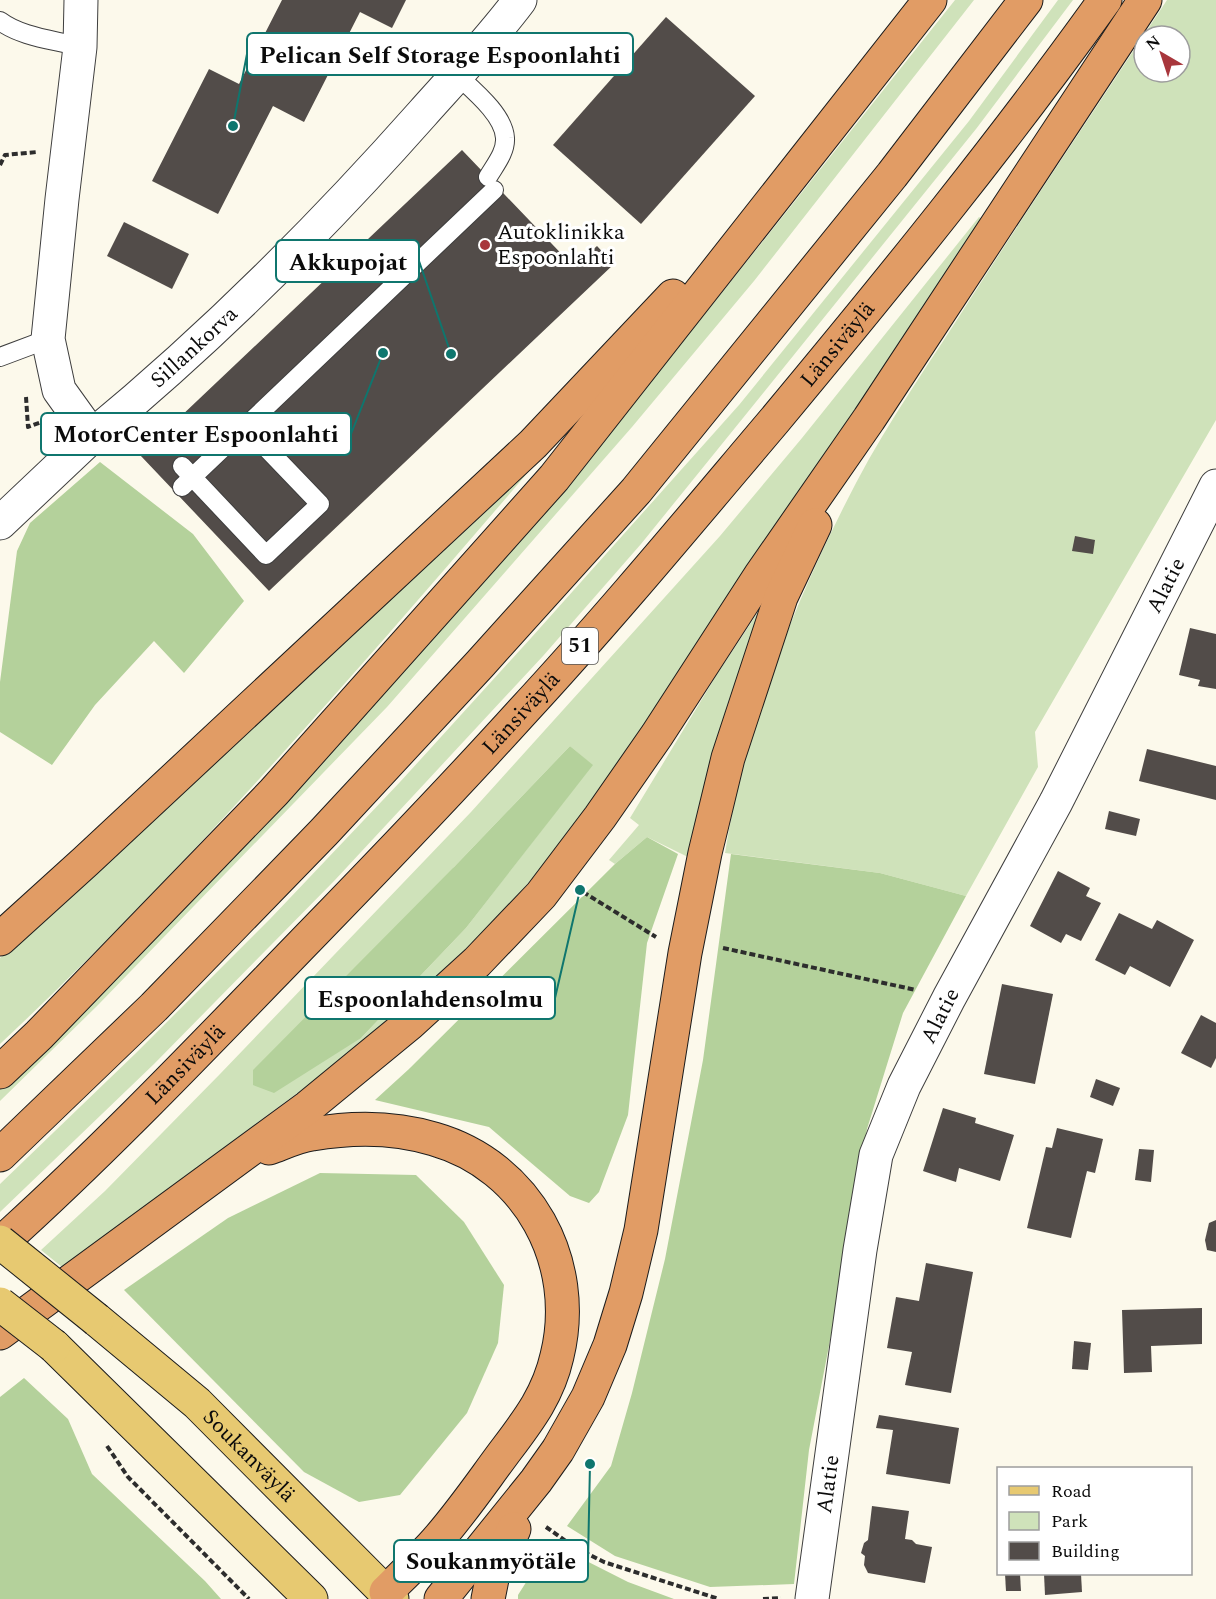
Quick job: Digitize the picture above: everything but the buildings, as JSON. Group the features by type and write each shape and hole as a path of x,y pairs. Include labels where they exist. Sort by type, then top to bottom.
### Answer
{"highway":[{"path":"0,1072 39,1035 274,792 554,478 930,0"},
{"path":"0,1155 154,1006 324,832 473,672 636,491 892,175 1026,0"},
{"name":"Länsiväylä","path":"0,1243 200,1049 524,711 686,526 831,352 944,213 1052,74 1105,0"},
{"path":"0,1333 308,1107 409,1024 477,962 541,895 632,771 760,576 869,419 1145,0"},
{"path":"0,939 533,444 674,295 770,203"},
{"path":"441,1599 536,1481 558,1450 588,1397 610,1344 626,1293 641,1230 685,953 705,853 728,759 781,597 869,419"},
{"path":"214,1176 270,1148 310,1134 379,1130 434,1139 474,1155 513,1186 542,1225 555,1254 563,1302 563,1326 557,1357 544,1395 485,1479 439,1538 386,1597"},
{"path":"488,1599 493,1574 536,1481"}],"main road":[{"name":"Soukanväylä","path":"0,1243 98,1320 197,1404 386,1597"},
{"path":"0,1304 54,1346 311,1599"}],"street":[{"path":"81,0 80,47 62,199 34,344 59,390 92,436"},
{"name":"Sillankorva","path":"0,523 92,436 272,275 392,148 500,26 520,0"},
{"name":"Alatie","path":"812,1598 876,1155 904,1086 949,998 1056,802 1216,486"}],"lane":[{"path":"0,21 6,26 27,33 80,47"},
{"path":"246,427 320,504 266,555 186,477 246,427 491,183 505,139 501,122 457,75"},
{"path":"0,357 34,344"},
{"path":"127,407 157,440"}],"path":[{"path":"0,165 4,155 42,151"},
{"path":"34,344 28,428 72,409"},
{"path":"580,890 658,939"},
{"path":"723,948 949,998"},
{"path":"101,1438 128,1476 249,1599"},
{"path":"553,1532 574,1547 604,1562 719,1599"}],"green space":[{"path":"955,0 974,0 754,281 632,427 387,707 97,1006 0,1101 0,1088 94,997 705,314"},
{"path":"1058,0 1073,0 976,129 641,544 543,656 335,880 154,1064 0,1212 0,1184 270,919 400,782 739,405 969,121"},
{"path":"1167,0 1216,0 1216,420 1035,732 1038,767 966,896 880,873 725,853 745,757 759,710 793,617 834,527 882,436 1132,53 1132,84 1192,84 1192,24 1151,24"},
{"path":"979,217 982,219 783,524 561,846 476,942 357,1049 62,1267 41,1250 105,1191 220,1074 471,812 720,536 802,438","holes":["570,746 592,765 466,928 361,1038 454,867"]},
{"path":"100,462 193,534 244,601 184,673 154,641 95,705 52,765 0,732 0,682 17,551 30,523"},
{"path":"537,462 408,612 209,833 141,905 0,1044 0,958"},
{"path":"764,603 727,706 688,857 647,837 615,864 609,860 639,825 630,818 716,676"},
{"path":"570,746 593,765 466,928 361,1038 274,1093 253,1085 253,1070"},
{"path":"647,837 678,854 647,943 628,1115 599,1192 589,1203 570,1196 489,1127 375,1100 615,864"},
{"path":"731,854 880,873 966,896 903,1013 867,1129 845,1262 809,1450 794,1584 710,1587 615,1556 567,1526 611,1466 632,1393 665,1259 703,1060"},
{"path":"320,1173 416,1175 464,1222 504,1285 498,1343 467,1413 400,1495 359,1502 304,1472 124,1290 228,1218"},
{"path":"24,1378 68,1419 92,1474 221,1599 0,1599 0,1397"},
{"path":"551,1543 628,1582 674,1599 518,1599 518,1595"}],"place":[{"name":"Pelican Self Storage Espoonlahti","path":"233,126"},
{"name":"Autoklinikka Espoonlahti","path":"485,245"},
{"name":"MotorCenter Espoonlahti","path":"383,353"},
{"name":"Akkupojat","path":"451,354"},
{"name":"Espoonlahdensolmu","path":"580,890"},
{"name":"Soukanmyötäle","path":"590,1464"}]}
